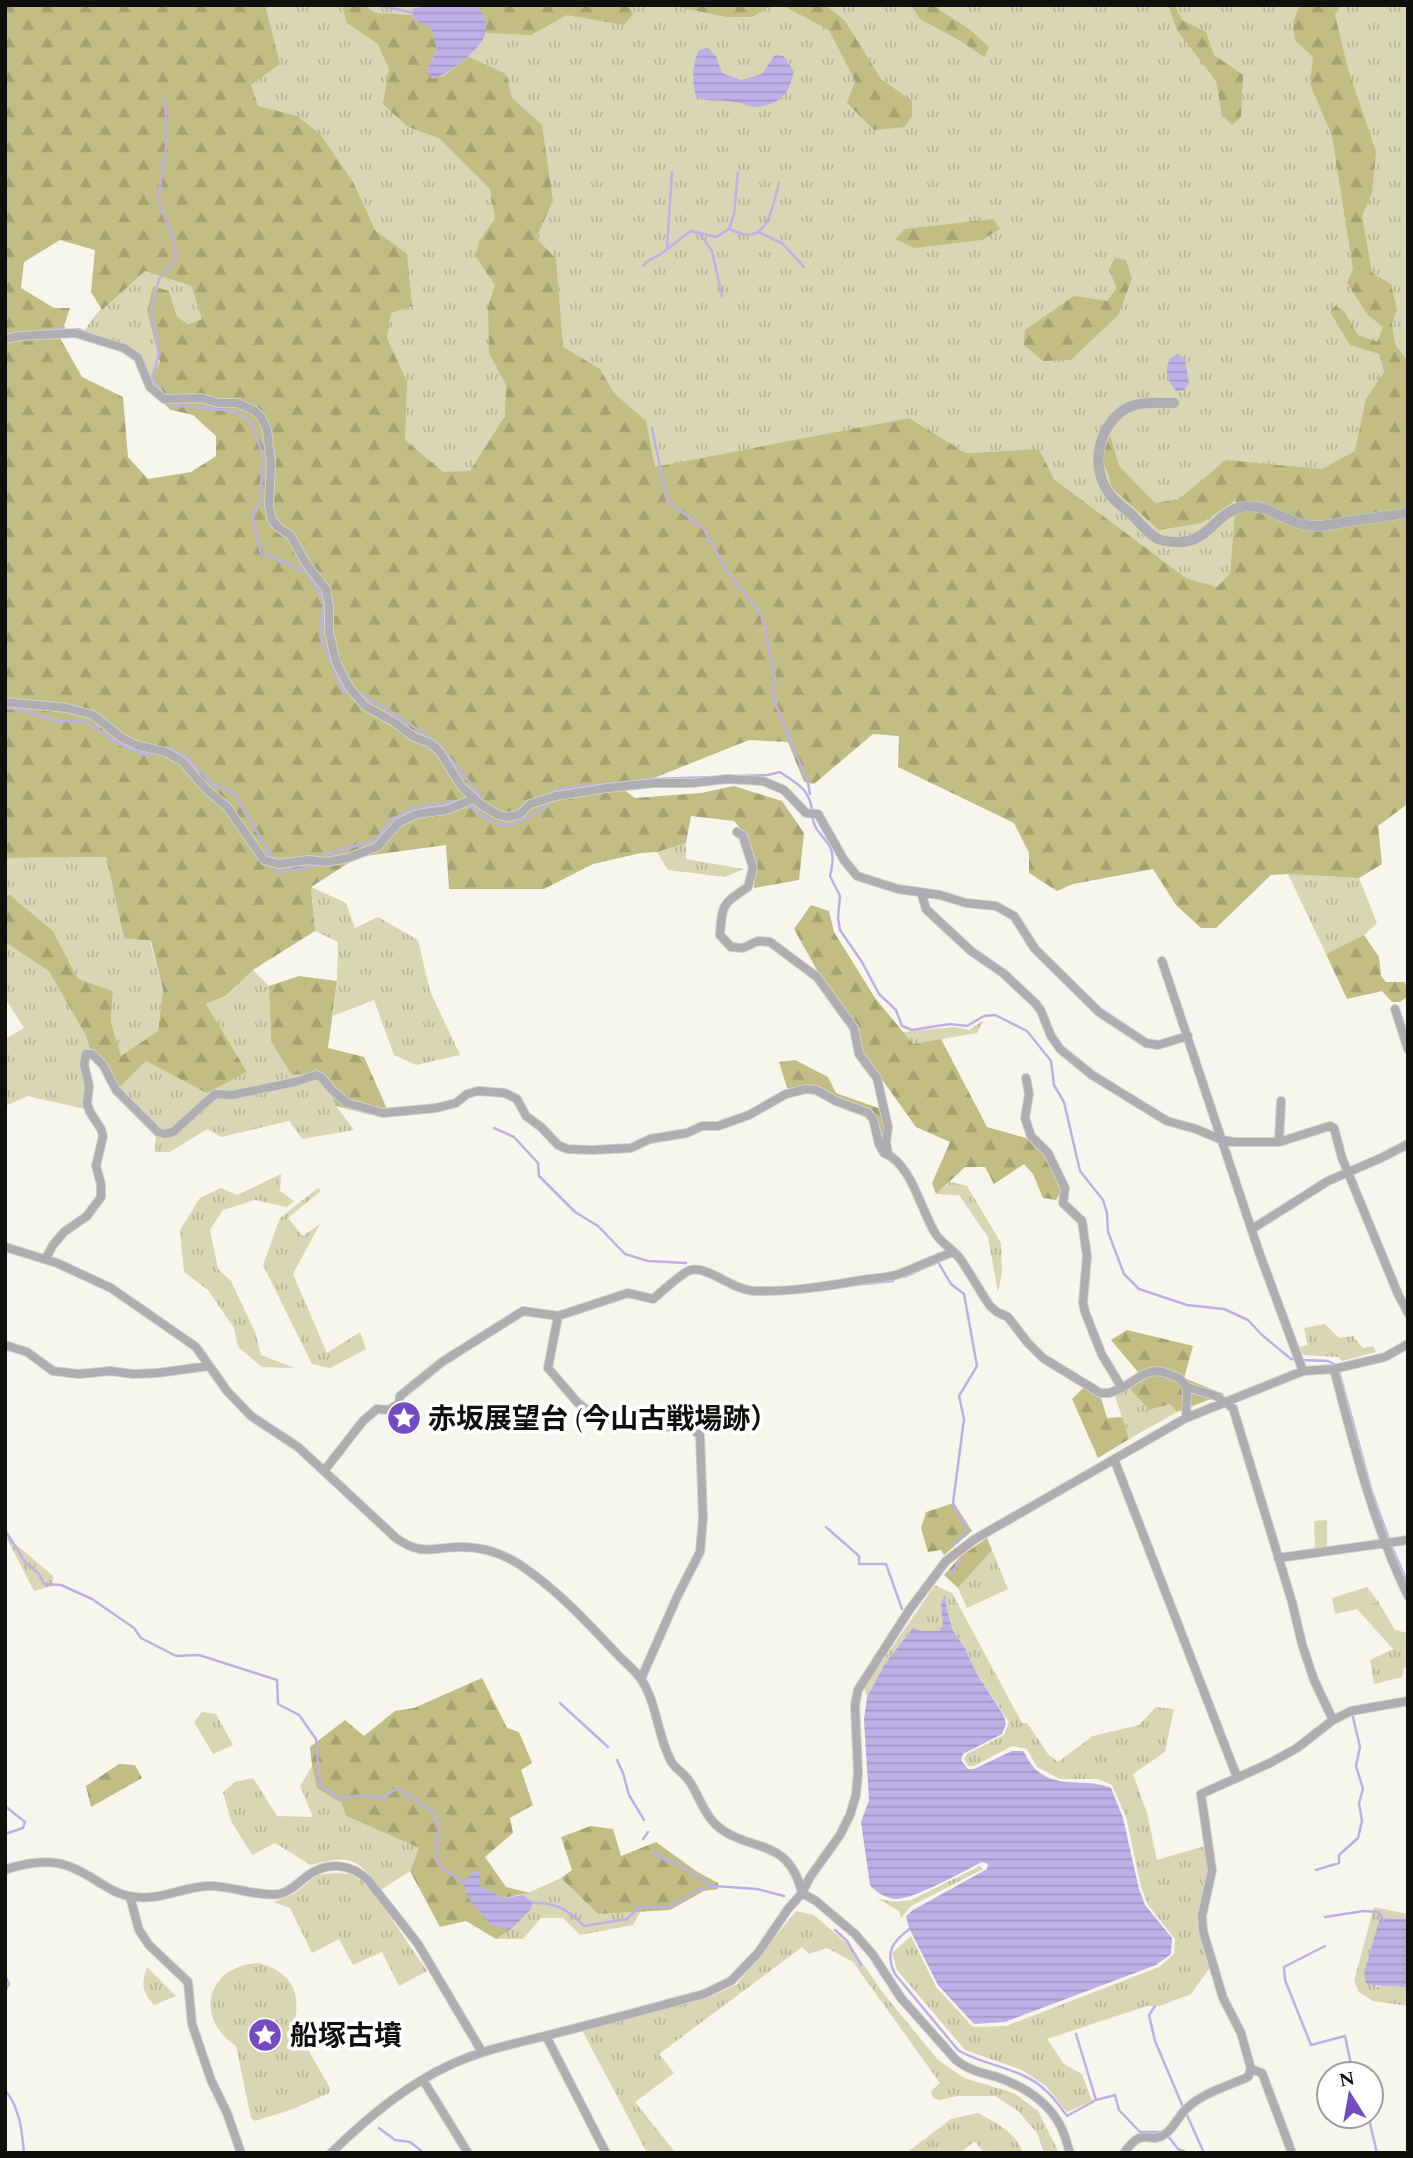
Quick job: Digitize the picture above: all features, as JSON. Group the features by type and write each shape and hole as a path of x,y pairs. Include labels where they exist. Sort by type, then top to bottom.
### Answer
{"street":[{"path":"5,339 75,333 130,351 138,358 150,387 168,399 201,398 219,403 237,403 255,411 267,430 271,463 269,506 272,520 290,535 307,565 326,589 329,632 336,662 349,687 365,706 414,737 430,743 440,752 461,786 477,802 498,816 520,814 530,804 556,796 654,783 727,779 764,781 784,790 806,813 818,814 844,860 858,876 898,889 940,895 966,903 996,906 1014,916 1035,949 1099,1012 1146,1043 1158,1045 1188,1036"},
{"path":"1174,403 1156,402 1128,407 1112,420 1101,438 1099,457 1104,484 1111,496 1155,538 1189,542 1199,538 1234,509 1249,506 1268,508 1289,520 1314,526 1408,512"},
{"path":"5,702 67,708 93,715 122,738 136,745 162,751 183,762 205,788 227,807 264,860 275,864 348,858 377,847 398,823 417,814 477,802"},
{"path":"737,832 743,836 753,867 748,887 725,903 721,914 720,935 731,947 743,948 758,941 770,942 817,977 854,1028 859,1054 877,1078 888,1128 888,1154"},
{"path":"921,892 926,909 971,951 1003,974 1036,1004 1060,1049 1092,1075 1167,1121 1222,1140 1279,1142 1330,1126 1334,1128 1348,1174 1408,1313"},
{"path":"1162,961 1302,1368"},
{"path":"1395,1009 1406,1029 1408,1049"},
{"path":"46,1258 53,1245 87,1216 101,1197 96,1166 103,1136 87,1104 89,1086 84,1064 86,1054 92,1054 103,1065 116,1090 158,1132 165,1134 173,1132 215,1094 232,1096 316,1075 347,1103 383,1113 436,1108 456,1103 467,1094 478,1091 505,1093 517,1099 526,1116 558,1145 567,1149 592,1150 631,1148 650,1139 687,1133 702,1126 718,1126 749,1115 786,1094 806,1088 816,1090 836,1101 868,1112 873,1119 879,1144 884,1153 903,1168 936,1235 954,1252 990,1306 1008,1317 1043,1358 1100,1393 1122,1388 1144,1374 1163,1372 1179,1378 1187,1387 1216,1396 1233,1408 1301,1644 1333,1720"},
{"path":"1026,1078 1029,1094 1025,1118 1031,1136 1048,1153 1065,1188 1063,1203 1082,1221 1087,1256 1083,1303 1085,1312 1102,1355 1122,1388"},
{"path":"1279,1142 1281,1101"},
{"path":"1252,1229 1328,1181 1408,1144"},
{"path":"5,1247 46,1258 111,1288 196,1347 228,1391 251,1416 298,1447 407,1546 419,1551 481,1548 500,1553 526,1569 580,1615 641,1679 653,1706 670,1760 688,1779 716,1824 732,1835 775,1850 782,1856 799,1877 802,1893 816,1901 855,1934 873,1955 901,1998 956,2060 964,2067 1025,2089 1049,2109 1062,2128 1070,2153"},
{"path":"324,1471 363,1421 377,1409 389,1410 399,1403 400,1396 442,1362 523,1311 558,1315 628,1293 653,1299 684,1272 693,1269 706,1271 746,1290 827,1287 897,1275 954,1252"},
{"path":"558,1315 548,1368 577,1402 593,1415 643,1426 689,1426 700,1435 703,1518 701,1552 641,1679"},
{"path":"331,2153 363,2123 423,2080 451,2065 482,2052 704,1994 731,1981 750,1962 802,1893 850,1815 856,1795 858,1772 855,1704 858,1690 946,1561 975,1539 1186,1418 1302,1368 1334,1369 1385,1357 1408,1344"},
{"path":"5,1345 27,1352 52,1371 79,1374 110,1371 157,1373 209,1366"},
{"path":"1334,1369 1364,1482 1385,1544 1408,1596"},
{"path":"1186,1418 1187,1387"},
{"path":"1114,1459 1237,1777"},
{"path":"1278,1558 1408,1540"},
{"path":"1124,2153 1136,2138 1158,2138 1167,2133 1187,2108 1204,2097 1248,2077 1251,2069 1241,2033 1223,1998 1203,1931 1202,1916 1212,1870 1201,1794 1297,1748 1333,1720 1351,1711 1408,1701"},
{"path":"5,1870 25,1864 67,1866 113,1892 130,1897 152,1897 206,1886 279,1894 292,1889 314,1871 327,1866 340,1866 359,1872 418,1944 482,2052"},
{"path":"130,1897 139,1930 149,1945 188,1982 192,2024 211,2080 227,2113 241,2153"},
{"path":"546,2036 606,2153"},
{"path":"1251,2069 1262,2073 1292,2153"},
{"path":"423,2080 468,2153"}],"green space":[{"path":"5,5 265,5 280,64 251,85 258,106 297,116 320,134 353,182 375,230 407,254 412,306 391,313 387,338 407,382 405,440 443,472 470,471 505,416 506,385 489,353 488,307 495,285 476,257 479,241 495,219 490,189 439,138 408,127 383,104 389,69 378,44 347,23 342,5 364,5 375,13 411,15 416,21 431,27 437,49 427,69 442,77 469,57 506,74 512,98 542,125 553,201 536,238 556,259 563,347 600,369 614,393 646,421 655,467 909,418 966,453 1039,449 1054,479 1186,578 1217,587 1230,573 1236,500 1201,523 1159,530 1113,489 1102,457 1110,435 1119,466 1155,503 1179,499 1226,460 1322,469 1355,451 1366,399 1384,372 1379,354 1350,345 1330,312 1335,306 1344,311 1358,335 1377,342 1383,327 1368,315 1347,283 1353,269 1332,136 1310,84 1313,57 1295,40 1293,22 1300,5 1341,5 1335,15 1348,69 1376,152 1372,193 1362,216 1372,273 1391,284 1397,310 1392,323 1395,344 1408,362 1408,791 1406,805 1378,826 1382,864 1359,878 1271,875 1216,928 1201,928 1176,905 1153,869 1073,884 1057,891 1029,873 1029,853 1014,823 898,767 899,736 873,734 814,784 804,782 788,742 749,740 624,790 635,798 701,793 734,786 782,801 804,833 799,880 754,888 752,852 734,821 691,816 686,843 657,852 593,864 544,889 449,889 446,845 358,857 311,887 315,931 253,970 226,996 206,1004 247,1072 207,1093 146,1061 118,1089 103,1059 90,1049 85,1034 49,971 5,942 5,895 10,895 53,931 78,979 113,991 111,1022 121,1056 158,1031 163,990 151,941 124,938 106,857 5,858","holes":["60,240 95,250 91,292 102,310 145,271 191,286 202,319 188,324 177,317 169,291 153,286 147,312 160,362 145,387 171,410 193,415 216,436 216,456 191,472 148,479 128,457 123,397 82,377 60,338 70,308 54,308 21,288 24,262"]},
{"path":"254,5 1408,5 1408,381 1363,466 1314,479 1239,468 1230,573 1217,587 1186,578 1054,479 1039,449 966,453 909,418 655,468 506,526 418,478 230,76"},
{"path":"476,5 628,5 633,14 624,25 567,15 531,35 486,33 485,18"},
{"path":"676,5 772,5 752,17 727,17"},
{"path":"782,5 826,5 845,21 881,79 912,101 912,116 905,127 874,130 847,103 855,81 829,30"},
{"path":"911,5 932,5 969,29 989,47 984,57 920,19"},
{"path":"1168,5 1175,5 1182,20 1206,32 1214,55 1243,75 1241,117 1232,125 1222,115 1216,81 1177,30"},
{"path":"993,219 1000,229 982,240 914,248 895,239 905,229"},
{"path":"1115,258 1126,260 1132,279 1118,315 1071,360 1043,361 1024,345 1025,330 1074,296 1107,301 1117,288 1109,270"},
{"path":"145,271 191,286 202,319 188,324 177,318 169,291 147,312 160,362 145,387 135,358 83,337 86,328 100,310"},
{"path":"686,843 686,859 744,869 725,877 668,870 657,852"},
{"path":"106,857 124,937 150,941 163,990 158,1031 121,1057 111,1022 113,991 78,979 53,931 10,895 5,895 5,858"},
{"path":"1288,874 1359,878 1377,923 1364,935 1326,954"},
{"path":"311,887 346,903 355,928 378,917 418,940 430,991 460,1055 416,1065 394,1055 374,1000 333,1016 338,942 315,931"},
{"path":"811,905 829,911 834,932 875,998 913,1044 941,1039 987,1127 1033,1140 1045,1155 1062,1190 1056,1200 1043,1198 1033,1174 1024,1164 994,1184 985,1167 965,1167 936,1194 932,1183 950,1142 916,1127 863,1053 859,1029 818,972 794,929"},
{"path":"1364,935 1379,957 1381,976 1386,982 1405,982 1408,996 1400,1002 1392,1002 1382,991 1347,999 1326,954"},
{"path":"5,942 49,970 85,1034 90,1049 81,1054 87,1086 85,1109 28,1096 5,1106 5,1039 24,1028 5,998"},
{"path":"253,970 269,986 271,1041 321,1072 336,1106 354,1130 302,1139 289,1121 221,1137 207,1129 170,1152 155,1152 159,1128 118,1089 146,1061 207,1092 247,1072 206,1004 227,996"},
{"path":"299,976 337,981 328,1048 364,1057 387,1109 371,1115 336,1106 321,1072 292,1075 271,1041 269,986"},
{"path":"984,1020 977,1033 913,1044 902,1032 955,1027 969,1030"},
{"path":"795,1060 828,1077 836,1093 881,1109 886,1127 882,1141 875,1143 870,1117 809,1092 787,1088 779,1062"},
{"path":"281,1174 280,1191 294,1201 287,1207 255,1200 223,1210 210,1230 218,1269 231,1281 255,1332 261,1355 295,1368 262,1367 238,1347 234,1328 208,1290 184,1272 180,1230 200,1198 221,1188 237,1195"},
{"path":"950,1182 967,1186 1001,1243 1002,1273 998,1292 988,1237 959,1195 936,1194"},
{"path":"318,1188 321,1191 288,1218 303,1236 320,1224 293,1274 327,1353 360,1332 366,1349 330,1368 312,1364 263,1265 280,1218"},
{"path":"1325,1324 1339,1338 1353,1336 1363,1348 1373,1346 1376,1352 1342,1361 1338,1357 1303,1355 1299,1347 1308,1345 1304,1328"},
{"path":"1127,1330 1193,1346 1184,1378 1224,1394 1177,1412 1170,1404 1149,1410 1129,1388 1138,1372 1111,1340"},
{"path":"1085,1386 1101,1398 1107,1418 1122,1417 1129,1439 1098,1458 1072,1399"},
{"path":"1129,1388 1149,1410 1170,1404 1177,1412 1129,1439 1115,1396"},
{"path":"954,1503 972,1531 944,1555 941,1550 928,1552 921,1528 926,1512"},
{"path":"1327,1520 1327,1549 1315,1551 1314,1521"},
{"path":"5,1535 53,1576 52,1586 34,1591"},
{"path":"987,1538 992,1550 958,1588 944,1575 961,1556"},
{"path":"992,1550 1008,1589 967,1608 958,1588"},
{"path":"935,1585 952,1593 1022,1723 1027,1723 1048,1754 1058,1762 1093,1736 1139,1725 1156,1707 1174,1709 1165,1752 1133,1774 1147,1813 1157,1860 1205,1846 1209,1871 1197,1922 1211,1966 1191,1994 1160,2006 1147,2006 1047,2039 1064,2064 1082,2074 1092,2101 1067,2112 1046,2086 1022,2070 965,2050 897,1970 892,1953 911,1936 936,1987 973,2027 1006,2026 1159,1967 1174,1954 1175,1939 1148,1905 1141,1887 1126,1817 1112,1785 1098,1779 1060,1779 1037,1767 1027,1749 1012,1746 974,1766 968,1766 964,1759 967,1754 1004,1735 1009,1722 977,1674 965,1648 953,1631 947,1610 941,1604 944,1625 939,1631 920,1631 884,1665 867,1697 864,1688"},
{"path":"1367,1587 1378,1601 1335,1614 1332,1598"},
{"path":"1378,1601 1395,1630 1408,1633 1408,1668 1404,1668 1402,1677 1374,1684 1370,1660 1393,1649 1357,1609"},
{"path":"482,1678 507,1728 519,1732 532,1763 521,1770 533,1805 510,1818 513,1833 485,1857 506,1887 530,1893 503,1898 479,1886 480,1872 472,1873 491,1924 510,1930 496,1939 466,1921 440,1927 410,1871 419,1848 346,1816 341,1803 317,1788 310,1747 345,1720 364,1736 395,1711 414,1708"},
{"path":"202,1712 216,1714 233,1745 213,1754 194,1722"},
{"path":"119,1764 135,1765 142,1778 91,1807 86,1786"},
{"path":"312,1766 317,1787 341,1803 346,1816 419,1848 410,1871 381,1890 366,1871 352,1861 335,1860 311,1865 275,1843 252,1855 231,1821 223,1792 235,1782 253,1778 277,1816 313,1817 300,1786"},
{"path":"591,1826 613,1829 621,1856 656,1842 696,1871 718,1883 718,1889 704,1891 670,1910 598,1914 561,1878 572,1870 561,1837"},
{"path":"980,1866 983,1869 911,1906 901,1918 899,1911 877,1898 893,1902 911,1900"},
{"path":"351,1874 369,1886 427,1971 399,1986 382,1952 353,1965 339,1939 312,1953 290,1908 274,1902 294,1894 317,1875"},
{"path":"561,1878 598,1914 641,1911 633,1925 580,1935 563,1918 541,1918 523,1939 496,1939 510,1930 533,1902 523,1895"},
{"path":"1374,1907 1408,1914 1408,1919 1380,1918 1376,1987 1396,1984 1408,1988 1408,2006 1373,2001 1359,1992 1354,1981"},
{"path":"796,1911 814,1915 852,1948 883,1993 938,2060 964,2078 1014,2093 1038,2111 1059,2153 1044,2153 1037,2133 1018,2111 995,2096 958,2096 939,2100 933,2098 931,2091 940,2083 853,1962 827,1948 809,1954 802,1947 659,2054 674,2073 635,2102 675,2152 647,2153 582,2030 712,1996 736,1985"},
{"path":"259,1963 279,1972 292,1985 296,2003 294,2025 330,2088 329,2093 293,2109 255,2121 251,2118 236,2046 214,2021 211,2008 212,1994 227,1973 241,1966"},
{"path":"147,1967 176,1996 154,2005 144,1988"},
{"path":"978,2113 1016,2139 1023,2153 984,2153 975,2141 960,2153 906,2153 951,2119"}],"shaded area":[{"path":"430,5 476,5 486,23 486,31 479,46 455,67 432,79 427,69 437,49 431,27 420,23 412,13 412,9"},
{"path":"708,48 716,56 722,73 741,80 762,74 775,55 783,56 794,71 790,85 778,100 757,107 696,97 693,79 695,61 699,50"},
{"path":"1178,354 1185,359 1189,383 1184,390 1176,391 1167,372 1170,358"},
{"path":"945,1595 953,1631 1004,1716 1006,1724 1002,1734 963,1754 961,1760 968,1769 974,1769 1012,1751 1023,1751 1034,1768 1054,1780 1092,1783 1111,1788 1123,1818 1145,1905 1172,1938 1171,1954 1156,1965 1005,2022 974,2024 938,1985 909,1928 906,1916 987,1869 988,1864 982,1862 912,1895 894,1899 884,1896 870,1885 861,1822 869,1800 864,1720 867,1697 884,1665 913,1628 920,1631 939,1631 943,1625 941,1604"},
{"path":"480,1871 480,1886 503,1898 523,1895 533,1902 530,1910 510,1930 491,1925 468,1898 463,1882 472,1873"},
{"path":"1380,1918 1408,1919 1408,1988 1366,1983 1364,1973"}],"waterway":[{"path":"378,5 413,13"},
{"path":"164,395 152,378 159,354 151,309 159,279 176,259 174,241 158,200 167,142 165,100"},
{"path":"667,247 672,172"},
{"path":"729,229 734,214 738,172"},
{"path":"643,266 691,231 716,237 729,229 745,235 760,230 770,216 779,183"},
{"path":"758,232 782,243 804,267"},
{"path":"700,234 712,251 722,296"},
{"path":"43,331 64,328"},
{"path":"78,329 88,333"},
{"path":"169,400 172,405 233,411 251,421 263,456 260,503 252,514 261,553 306,571 324,600 320,637 344,692 349,691"},
{"path":"652,428 667,501 703,528 727,571 761,613 775,678 773,697 810,794"},
{"path":"358,693 386,708 440,745 481,797 474,810"},
{"path":"5,708 57,721 84,721 119,744 149,756 157,752"},
{"path":"163,749 167,747 185,756 214,785 235,794 273,859"},
{"path":"739,776 780,772 805,791 812,810"},
{"path":"554,794 556,789 652,779 715,777"},
{"path":"323,859 325,854 375,841 390,820 412,809 462,800"},
{"path":"467,804 490,820 508,825 536,813 548,805 550,800"},
{"path":"812,817 832,854 830,876 840,896 840,930 862,962 879,994 896,1010 902,1026 912,1030 950,1024 967,1026 984,1016 995,1015 1027,1031 1051,1061 1054,1085 1064,1102 1080,1171 1103,1200 1108,1232 1124,1274 1139,1289 1187,1305 1224,1309 1248,1320 1291,1359 1296,1359"},
{"path":"275,866 277,873 321,865"},
{"path":"494,1128 514,1137 538,1163 539,1176 575,1212 598,1226 625,1254 648,1261 686,1263"},
{"path":"904,1277 938,1262 951,1284 964,1294 977,1366 959,1396 964,1419 953,1503 967,1531 954,1545"},
{"path":"856,1285 893,1281"},
{"path":"1302,1360 1328,1361 1336,1365"},
{"path":"1339,1371 1372,1492 1389,1539"},
{"path":"826,1527 859,1556 859,1564 886,1564 902,1609"},
{"path":"5,1530 25,1562 39,1574 44,1584 61,1585 92,1599 134,1628 141,1638 176,1656 199,1655 277,1680 278,1704 299,1715 316,1739 320,1786 340,1798 364,1795 383,1798 397,1788 435,1813 439,1828 436,1856 441,1867 465,1884"},
{"path":"1391,1545 1408,1584"},
{"path":"950,1575 962,1559"},
{"path":"560,1703 608,1747"},
{"path":"1316,1870 1339,1863 1339,1855 1358,1838 1362,1821 1359,1803 1363,1789 1356,1766 1360,1747 1352,1713"},
{"path":"617,1760 629,1795 644,1820"},
{"path":"5,1806 25,1822 23,1828 5,1834"},
{"path":"643,1839 648,1832"},
{"path":"653,1851 713,1886"},
{"path":"532,1903 561,1908 584,1926 627,1919 639,1907 669,1907 700,1889 714,1886 757,1889 784,1896"},
{"path":"1325,1917 1364,1911 1379,1912 1383,1920"},
{"path":"912,1927 892,1947 892,1966 895,1974 958,2050 1036,2083 1067,2116 1096,2100 1115,2095 1119,2110 1140,2132 1163,2132"},
{"path":"835,1930 847,1941 861,1965"},
{"path":"1325,1946 1284,1967 1285,1980 1311,2045 1345,2036 1350,2060"},
{"path":"5,1976 9,1984 5,1991"},
{"path":"1155,2006 1149,2015 1155,2041 1183,2107"},
{"path":"1076,2034 1096,2100"},
{"path":"5,2090 17,2112 24,2153"},
{"path":"1187,2115 1204,2153"},
{"path":"379,2128 395,2140 410,2142 424,2153"},
{"path":"1372,2130 1377,2153"},
{"path":"1168,2136 1178,2149 1188,2153"}],"place":[{"name":"赤坂展望台 (今山古戦場跡）","path":"404,1418"},
{"name":"船塚古墳","path":"265,2035"}]}
